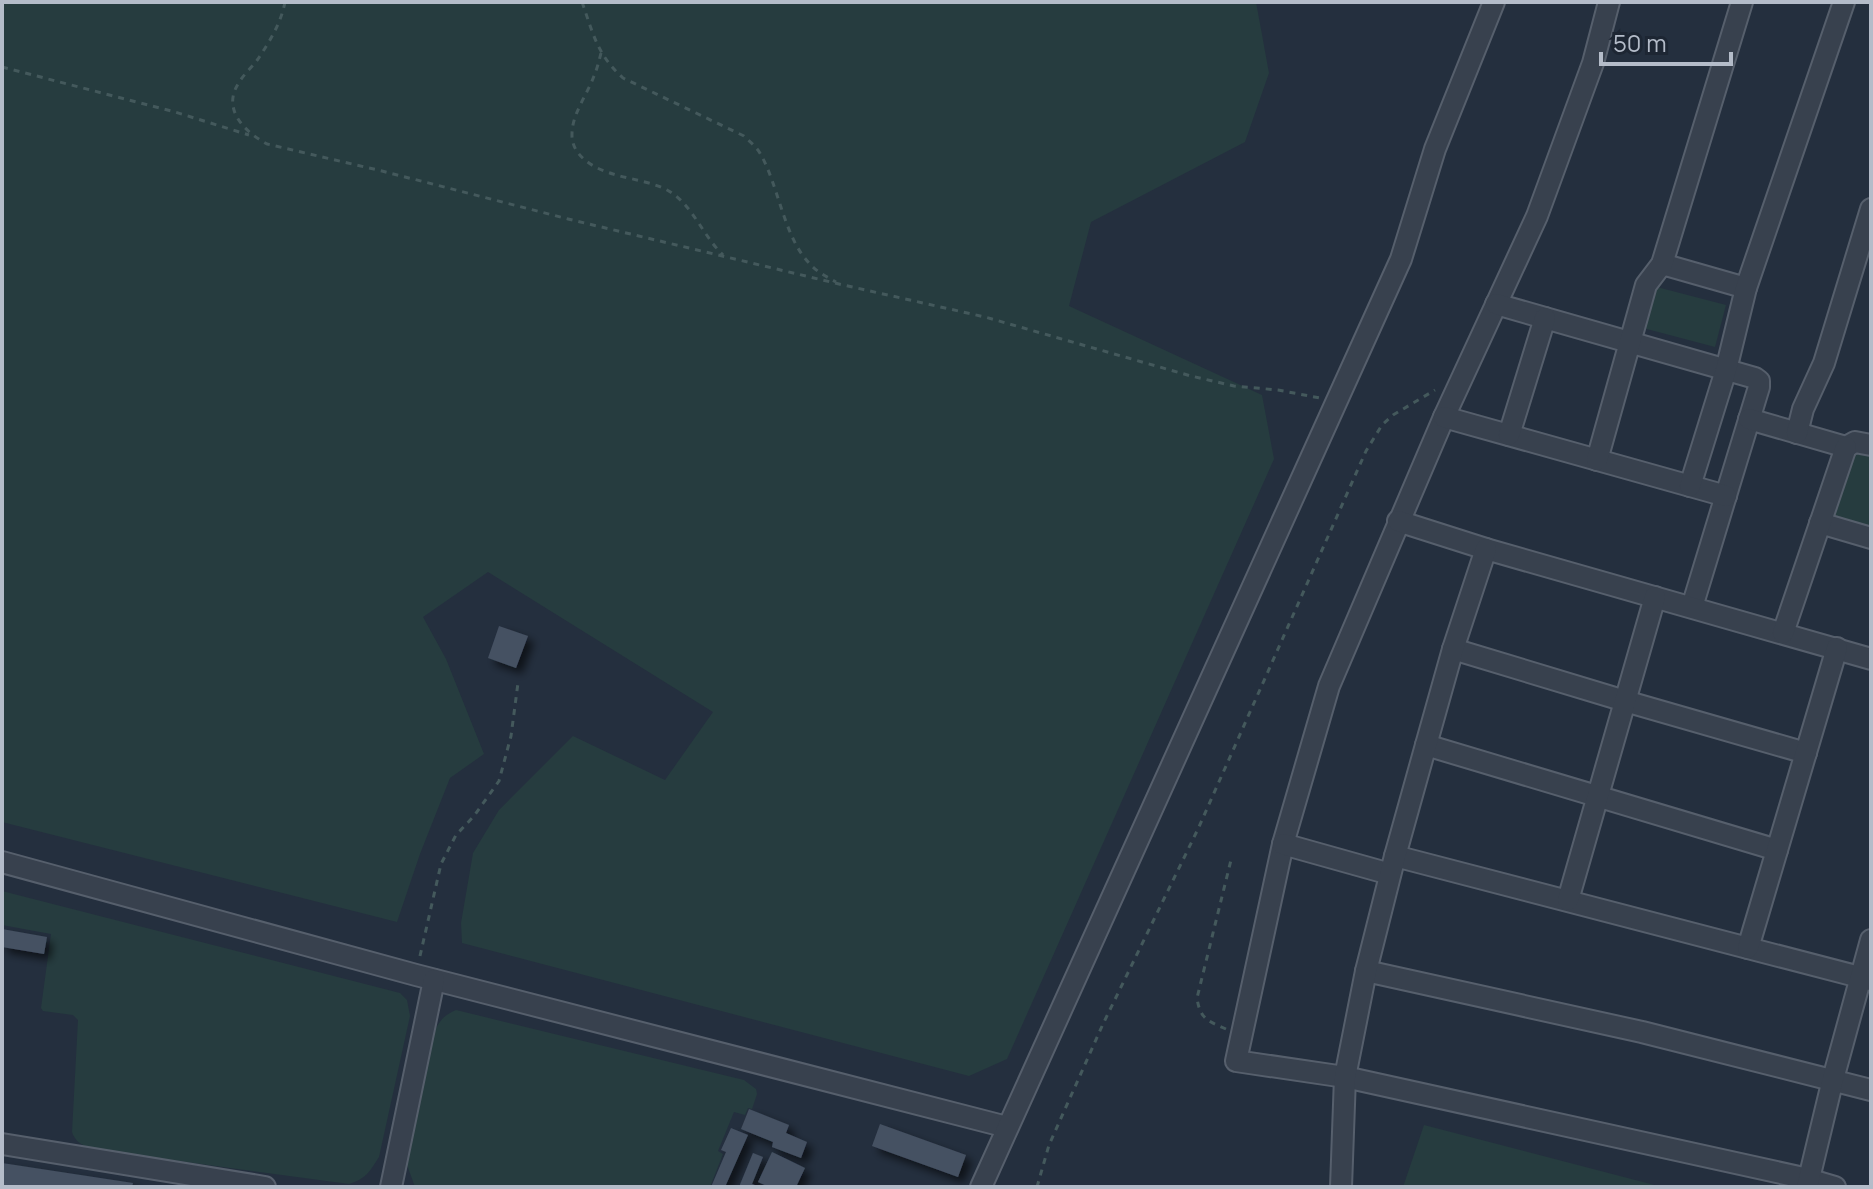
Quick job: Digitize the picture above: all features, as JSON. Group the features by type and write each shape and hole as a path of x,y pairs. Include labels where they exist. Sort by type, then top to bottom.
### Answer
{"street":[{"path":"981,1187 1401,259 1435,149 1494,2"},
{"path":"1609,2 1593,63 1537,216 1444,417 1329,686 1283,844 1236,1061 1345,1077 1835,1187"},
{"path":"1597,460 1646,285 1662,264 1742,2"},
{"path":"1690,486 1726,370 1746,288 1844,2"},
{"path":"1797,433 1803,409 1824,363 1871,209"},
{"path":"1662,264 1746,288"},
{"path":"1496,304 1759,381 1692,607"},
{"path":"1509,435 1545,318"},
{"path":"1444,417 1726,496"},
{"path":"1749,419 1846,447"},
{"path":"1783,633 1846,447 1855,442 1871,445"},
{"path":"1398,521 1871,659"},
{"path":"1820,523 1871,538"},
{"path":"1341,1187 1345,1077 1366,971 1392,865 1453,649 1486,549"},
{"path":"1568,900 1655,597"},
{"path":"1748,948 1837,648"},
{"path":"1453,649 1806,753"},
{"path":"1426,745 1777,850"},
{"path":"1283,844 1568,900 1866,979"},
{"path":"2,862 425,978 1007,1127"},
{"path":"1808,1183 1833,1079 1866,979 1871,940"},
{"path":"1366,971 1642,1032 1871,1090"},
{"path":"391,1187 425,978"},
{"path":"2,1144 265,1187"}],"path":[{"path":"251,136 239,123 233,108 233,97 237,85 273,35 285,2"},
{"path":"582,2 597,47 609,66 623,78 744,136 759,151 797,246 808,263 839,284"},
{"path":"601,53 571,137 578,153 592,166 608,173 660,187 674,194 689,210 713,246 724,255"},
{"path":"2,67 175,112 293,151 985,317 1191,376 1234,386 1320,398 1333,407"},
{"path":"1037,1187 1055,1131 1205,814 1366,451 1382,425 1393,415 1463,375"},
{"path":"425,978 441,864 456,835 499,781 511,736 518,683"},
{"path":"1231,860 1197,998 1199,1011 1208,1021 1241,1037"}],"green space":[{"path":"2,2 1256,2 1269,73 1245,142 1091,222 1069,306 1262,395 1274,459 1007,1059 969,1076 462,943 461,923 473,853 499,810 573,736 665,780 713,712 488,572 423,617 446,659 484,754 450,778 397,922 2,822"},
{"path":"1653,286 1726,305 1715,347 1643,328"},
{"path":"1851,451 1871,452 1871,535 1829,518"},
{"path":"2,891 400,993 407,1000 410,1016 379,1157 370,1170 360,1180 349,1184 105,1151 81,1144 72,1132 78,1020 73,1015 43,1011 41,1008 51,934 2,925"},
{"path":"456,1010 744,1080 756,1089 757,1094 752,1109 748,1108 745,1115 734,1112 718,1151 723,1154 710,1187 415,1187 407,1165 408,1155 434,1033 442,1019"},
{"path":"1424,1125 1662,1187 1403,1187"}],"building":[{"path":"499,626 528,636 516,668 488,658"},
{"path":"2,929 47,937 44,954 2,947"},
{"path":"749,1109 789,1125 786,1133 807,1142 801,1158 772,1147 773,1142 741,1129"},
{"path":"880,1124 966,1155 958,1177 872,1146"},
{"path":"731,1128 748,1135 725,1187 711,1187 726,1152 721,1150"},
{"path":"772,1152 805,1168 796,1187 769,1187 758,1182"},
{"path":"753,1153 763,1157 752,1184 760,1187 739,1187"},
{"path":"2,1163 133,1183 132,1187 2,1187"}]}
